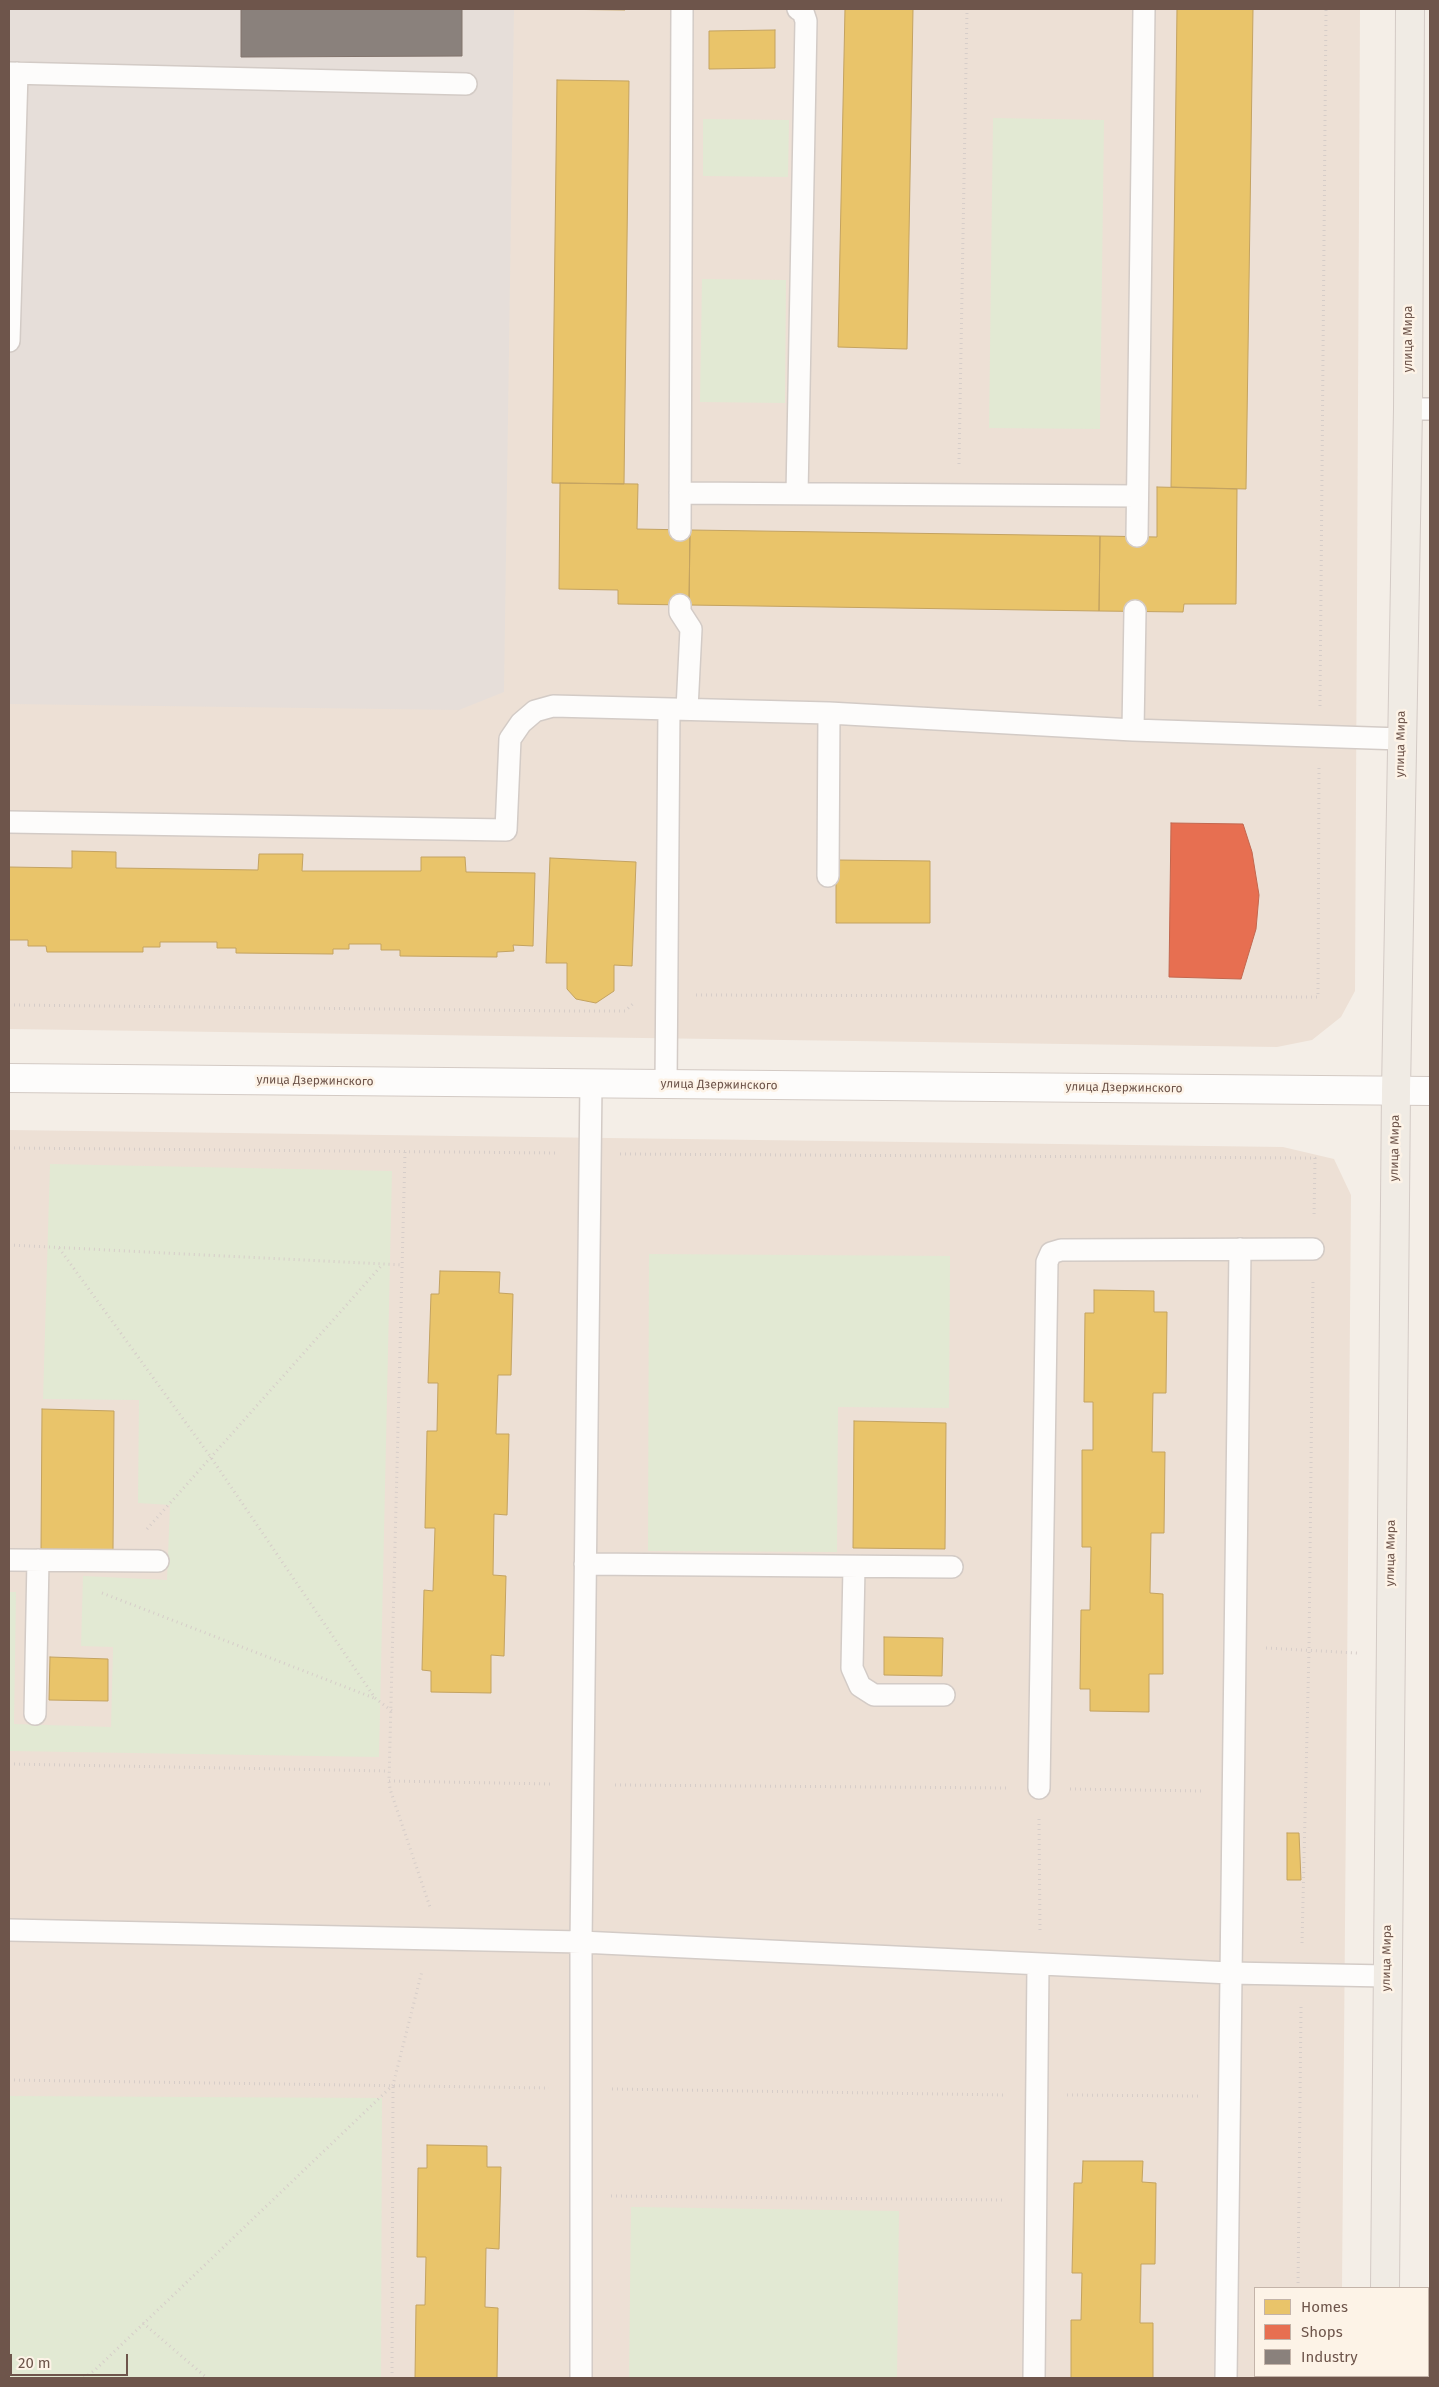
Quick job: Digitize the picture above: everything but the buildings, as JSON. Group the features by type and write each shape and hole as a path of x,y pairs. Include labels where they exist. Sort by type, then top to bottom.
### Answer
{"main road":[{"name":"улица Мира","path":"1385,2287 1386,1976 1401,739 1419,409 1410,9"}],"street":[{"name":"улица Дзержинского","path":"9,1078 1430,1091"}],"lane":[{"path":"680,530 682,9"},
{"path":"797,494 806,21 803,12 798,9"},
{"path":"1137,536 1136,496 1144,9"},
{"path":"9,341 13,73 466,84"},
{"path":"680,493 1136,496"},
{"path":"666,1084 678,709 692,629 680,612 680,605"},
{"path":"1133,730 1135,612"},
{"path":"9,822 506,830 510,739 521,722 535,711 553,706 829,713 1133,730 1401,739"},
{"path":"828,876 829,713"},
{"path":"581,2378 581,1942 591,1083"},
{"path":"1039,1788 1047,1262 1050,1253 1062,1250 1313,1249"},
{"path":"1226,2378 1240,1250"},
{"path":"9,1560 158,1561"},
{"path":"35,1714 38,1560"},
{"path":"585,1564 952,1567"},
{"path":"854,1567 852,1668 860,1686 874,1695 944,1695"},
{"path":"9,1930 581,1942 1039,1965 1230,1973 1386,1976"},
{"path":"1034,2378 1039,1965"}],"path":[{"path":"959,494 967,9"},
{"path":"1318,997 1326,9"},
{"path":"9,1148 589,1154 1315,1158 1309,1650 1301,1974 1298,2287"},
{"path":"392,2378 393,2085 421,1981 430,1907 390,1789 389,1781 405,1152"},
{"path":"9,1245 402,1265"},
{"path":"59,1248 210,1456 375,1698"},
{"path":"120,1560 210,1456 383,1264"},
{"path":"101,1593 375,1698 392,1711"},
{"path":"1235,1646 1390,1655"},
{"path":"9,1764 389,1771"},
{"path":"389,1781 1234,1792"},
{"path":"1039,1788 1039,1965"},
{"path":"9,2080 1036,2095 1229,2096"},
{"path":"84,2378 393,2085"},
{"path":"582,2196 1036,2201"},
{"path":"143,2323 207,2378"}],"shaded area":[{"path":"9,9 1360,9 1355,991 1341,1017 1312,1040 1277,1047 9,1029"},
{"path":"9,9 514,9 504,692 459,710 9,704"},
{"path":"9,1130 1283,1147 1334,1159 1351,1195 1342,2287 1254,2287 1254,2377 1341,2378 9,2378"}],"green space":[{"path":"993,118 1104,120 1100,429 989,428"},
{"path":"703,119 789,120 788,177 703,176"},
{"path":"702,279 786,280 785,403 700,402"},
{"path":"50,1164 392,1171 379,1757 9,1751 9,1592 16,1592 14,1724 111,1727 113,1647 81,1646 83,1576 167,1580 170,1505 138,1503 139,1400 43,1399"},
{"path":"649,1254 950,1256 949,1408 838,1407 837,1552 648,1551"},
{"path":"9,2096 382,2098 381,2378 9,2378"},
{"path":"631,2207 899,2211 897,2378 629,2378"}]}
